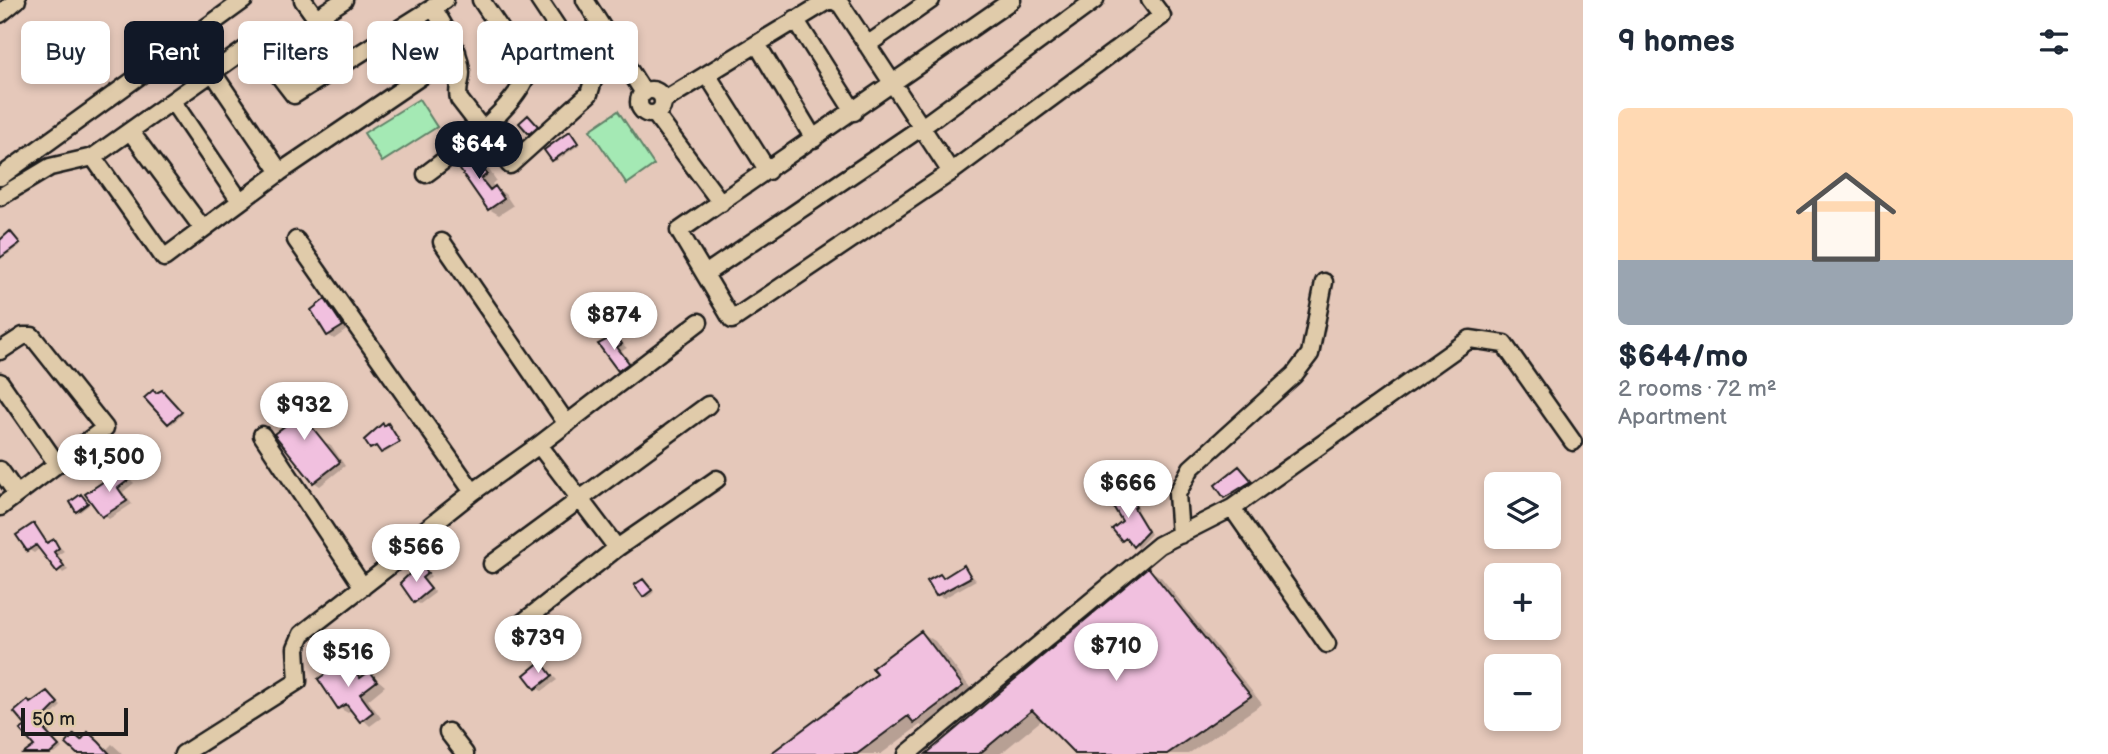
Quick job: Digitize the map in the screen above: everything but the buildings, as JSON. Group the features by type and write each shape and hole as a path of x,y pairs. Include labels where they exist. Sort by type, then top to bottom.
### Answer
{"street":[{"path":"0,14 16,0"},
{"path":"0,177 244,0"},
{"path":"303,0 316,18 344,0"},
{"path":"426,174 483,128 525,83 528,70 481,0"},
{"path":"458,84 459,99 510,165 589,94 593,81 539,0"},
{"path":"584,0 644,93 639,100 640,108 646,114 795,19 838,1 951,172"},
{"path":"867,45 931,0"},
{"path":"1012,0 854,112 678,231 732,320 951,172 1163,16 1150,0"},
{"path":"705,274 922,127 1095,0"},
{"path":"224,65 254,43 293,95 439,3 446,21"},
{"path":"795,19 854,112"},
{"path":"757,44 814,139"},
{"path":"708,76 768,171"},
{"path":"0,197 50,167 93,157 198,84"},
{"path":"220,84 279,172"},
{"path":"93,157 164,258 279,172 410,84"},
{"path":"173,103 240,201"},
{"path":"659,107 721,203"},
{"path":"130,131 203,229"},
{"path":"296,240 473,492"},
{"path":"442,242 567,424"},
{"path":"1180,535 1177,494 1191,468 1294,375 1310,354 1324,282"},
{"path":"183,754 298,681 296,648 302,634 397,560 420,534 473,492 540,445 699,322"},
{"path":"0,351 23,336 32,336 104,428 0,507"},
{"path":"907,754 1159,545 1232,508 1471,339 1504,344 1573,442"},
{"path":"0,382 57,464"},
{"path":"492,564 708,405"},
{"path":"262,435 363,587"},
{"path":"540,445 617,548"},
{"path":"0,470 17,494"},
{"path":"522,623 617,548 717,479"},
{"path":"1232,508 1327,644"},
{"path":"448,732 465,754"}],"green space":[{"path":"419,99 437,127 382,162 364,133"},
{"path":"618,111 654,165 627,184 590,130"}]}
